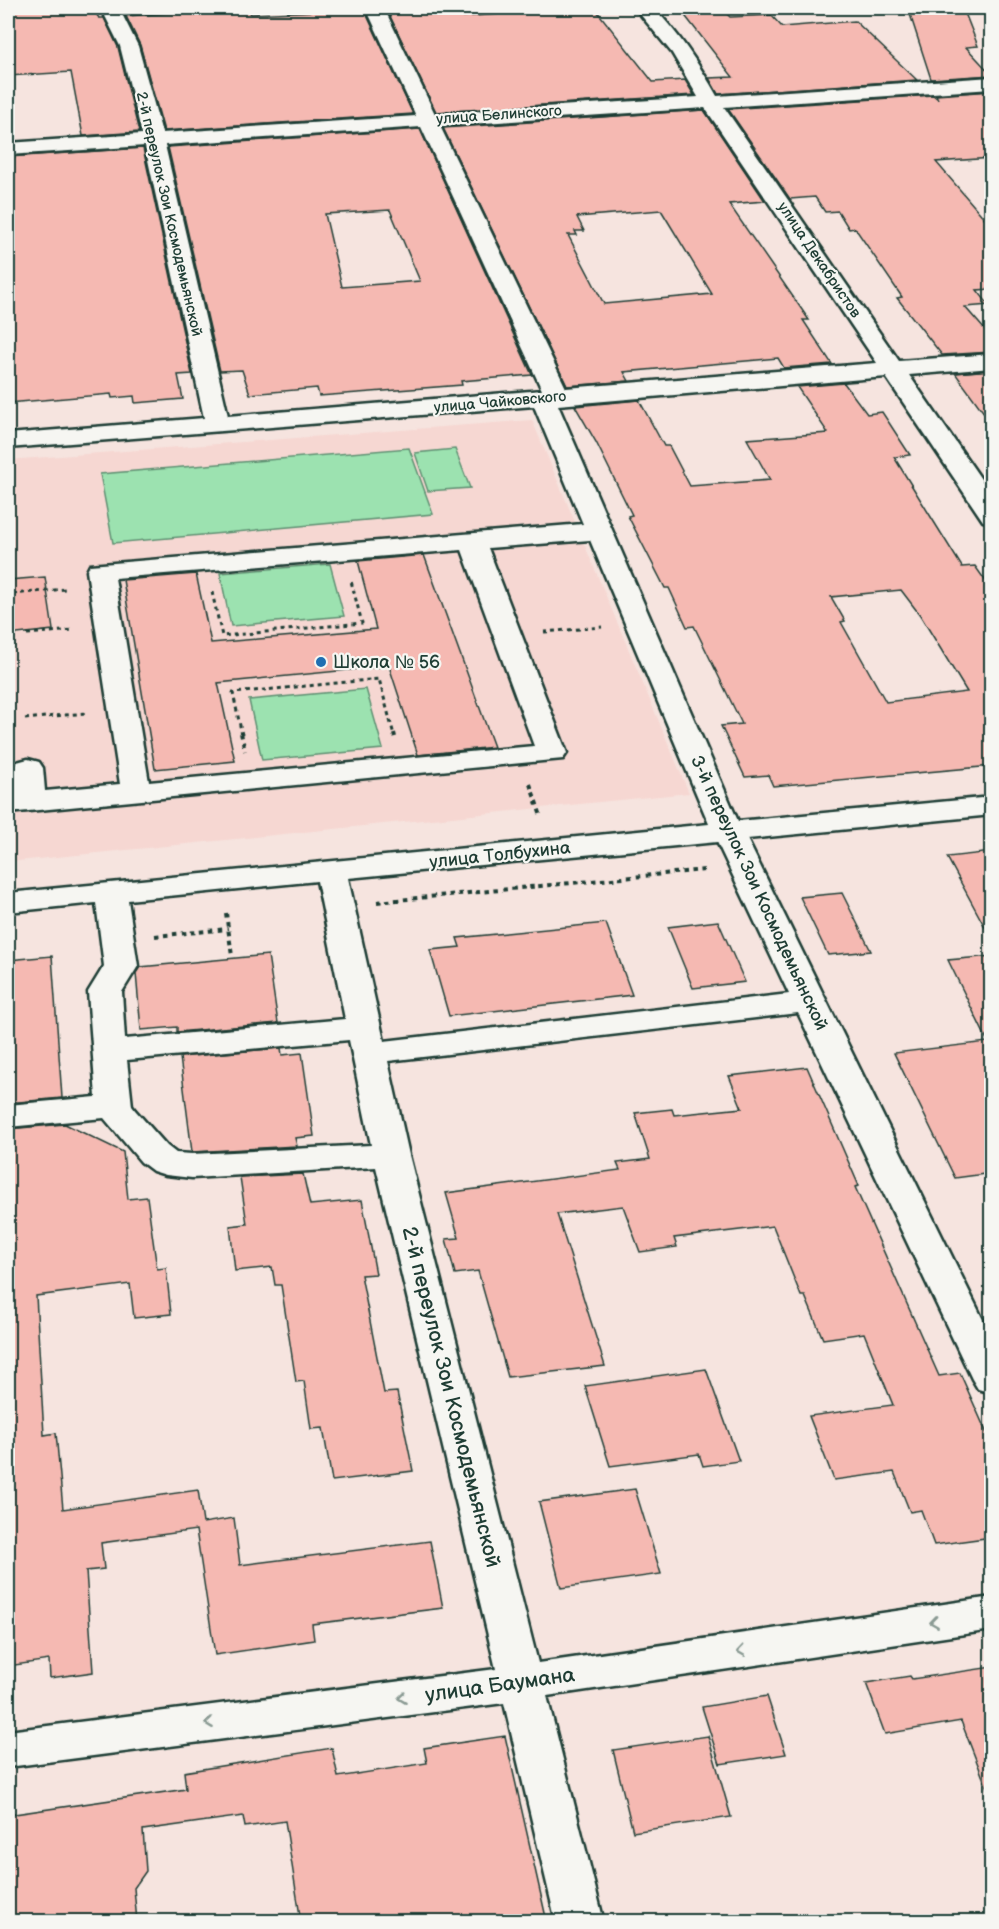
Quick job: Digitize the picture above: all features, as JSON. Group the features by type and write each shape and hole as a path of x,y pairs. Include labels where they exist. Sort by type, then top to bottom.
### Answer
{"street":[{"name":"2-й переулок Зои Космодемьянской","path":"110,8 129,46 154,140 218,425"},
{"name":"3-й переулок Зои Космодемьянской","path":"375,8 550,398 599,531 728,833 992,1379"},
{"name":"улица Декабристов","path":"644,8 666,30 689,63 710,102 992,515"},
{"name":"улица Белинского","path":"8,149 992,83"},
{"name":"улица Чайковского","path":"8,441 992,361"},
{"path":"136,792 100,571 599,531"},
{"path":"28,768 19,803 552,753 472,541"},
{"name":"улица Толбухина","path":"8,902 111,892 334,889 728,833 992,806"},
{"name":"2-й переулок Зои Космодемьянской","path":"334,889 391,1155 580,1922"},
{"path":"111,892 121,966 105,992 114,1106 154,1154 166,1163 192,1166 391,1155"},
{"path":"109,1051 367,1041 810,1002"},
{"path":"8,1116 114,1106"},
{"name":"улица Баумана","path":"8,1749 521,1683 992,1613"}],"path":[{"path":"206,562 222,636 362,623 344,551"},
{"path":"14,594 103,586"},
{"path":"507,635 606,626"},
{"path":"27,634 110,627"},
{"path":"251,781 233,693 379,679 403,766"},
{"path":"25,719 123,710"},
{"path":"334,889 744,866"},
{"path":"226,913 232,956"},
{"path":"145,937 228,929"}],"shaded area":[{"name":"Школа № 56","path":"532,420 689,793 8,862 8,460"}],"green space":[{"path":"409,448 433,514 113,543 100,474"},
{"path":"455,449 470,488 428,491 415,453"},
{"path":"330,564 344,616 231,626 220,573"},
{"path":"366,689 383,749 262,760 249,700"}],"building":[{"path":"8,8 92,8 99,18 104,18 118,47 139,132 83,136 71,72 8,76"},
{"path":"203,8 247,8 251,14 364,9 413,114 164,131 140,45 126,16 199,11 204,10"},
{"path":"386,8 453,8 458,17 591,8 597,11 653,82 685,80 694,95 436,112"},
{"path":"679,8 721,8 730,17 771,15 782,27 855,21 917,80 718,94 709,78 733,77"},
{"path":"908,8 963,8 978,46 966,47 992,75 931,79"},
{"path":"992,91 992,158 936,162 992,227 992,289 977,290 989,305 965,307 992,338 992,352 942,355 897,298 902,297 855,228 849,229 838,211 825,212 815,197 790,199 728,109 933,95 938,99 936,95"},
{"path":"704,110 765,201 729,204 809,320 803,320 832,364 784,368 778,358 624,372 629,381 567,386 443,128","holes":["661,210 712,294 604,304 568,235 577,235 575,231 584,231 577,217"]},
{"path":"420,129 532,375 461,381 462,385 319,396 317,388 250,394 242,370 220,371 168,147","holes":["390,210 420,281 342,287 325,214"]},
{"path":"143,148 192,374 178,375 183,399 135,403 134,396 112,398 111,394 8,403 8,157"},
{"path":"992,370 992,424 955,373"},
{"path":"844,383 867,414 882,412 910,455 894,457 931,517 962,567 975,566 992,590 992,766 773,786 768,775 745,777 721,726 742,724 694,626 687,627 669,588 665,588 628,516 632,515 596,442 575,406 639,400 664,446 669,446 690,486 770,480 747,439 828,433 797,387","holes":["901,590 920,615 967,692 886,702 841,622 845,621 831,597"]},
{"path":"424,555 494,747 418,755 389,666 218,683 235,761 155,769 123,580 196,574 211,643 376,629 358,561"},
{"path":"45,577 53,630 8,635 8,580"},
{"path":"992,852 992,940 947,857"},
{"path":"842,893 871,951 828,955 800,897"},
{"path":"718,921 745,982 693,988 668,927"},
{"path":"606,923 632,995 449,1016 430,950 460,947 457,938"},
{"path":"268,955 278,1023 177,1032 177,1027 141,1030 136,973 140,967"},
{"path":"52,956 62,1098 8,1103 8,960"},
{"path":"992,956 992,1173 955,1178 894,1053 988,1042 948,960"},
{"path":"281,1048 282,1055 302,1053 314,1136 295,1138 297,1146 192,1152 180,1057"},
{"path":"807,1067 859,1186 855,1187 939,1376 960,1373 992,1445 992,1537 934,1545 921,1510 910,1512 894,1472 834,1480 809,1416 893,1405 864,1333 823,1339 805,1296 801,1296 773,1226 674,1238 677,1247 640,1252 623,1206 557,1214 605,1366 508,1377 478,1271 455,1274 446,1239 459,1238 446,1193 620,1170 617,1163 650,1159 635,1113 672,1109 674,1115 742,1108 729,1076"},
{"path":"65,1124 123,1152 128,1199 147,1197 157,1269 166,1268 171,1314 134,1318 130,1284 36,1296 44,1435 56,1433 63,1509 198,1490 203,1523 234,1518 240,1565 430,1541 443,1608 312,1624 314,1640 215,1655 196,1530 101,1543 104,1569 86,1571 93,1672 50,1678 49,1660 8,1666 8,1275 12,1275 8,1223 8,1129"},
{"path":"303,1174 310,1205 362,1200 376,1274 361,1275 384,1393 397,1392 413,1471 332,1481 323,1428 311,1429 304,1381 296,1382 281,1285 275,1285 272,1267 235,1271 230,1226 247,1224 240,1177"},
{"path":"706,1369 739,1461 703,1466 699,1454 610,1466 585,1386"},
{"path":"635,1489 661,1574 561,1588 539,1502"},
{"path":"992,1667 992,1793 989,1793 961,1721 885,1734 866,1683 910,1676 912,1679"},
{"path":"767,1696 786,1754 720,1764 702,1707"},
{"path":"505,1736 547,1922 301,1922 285,1821 245,1827 243,1816 143,1830 146,1871 134,1888 137,1922 8,1922 8,1815 186,1789 184,1772 332,1748 338,1777 427,1763 424,1748"},
{"path":"708,1736 731,1817 633,1832 613,1750"}],"place":[{"name":"Школа № 56","path":"321,662"}]}
